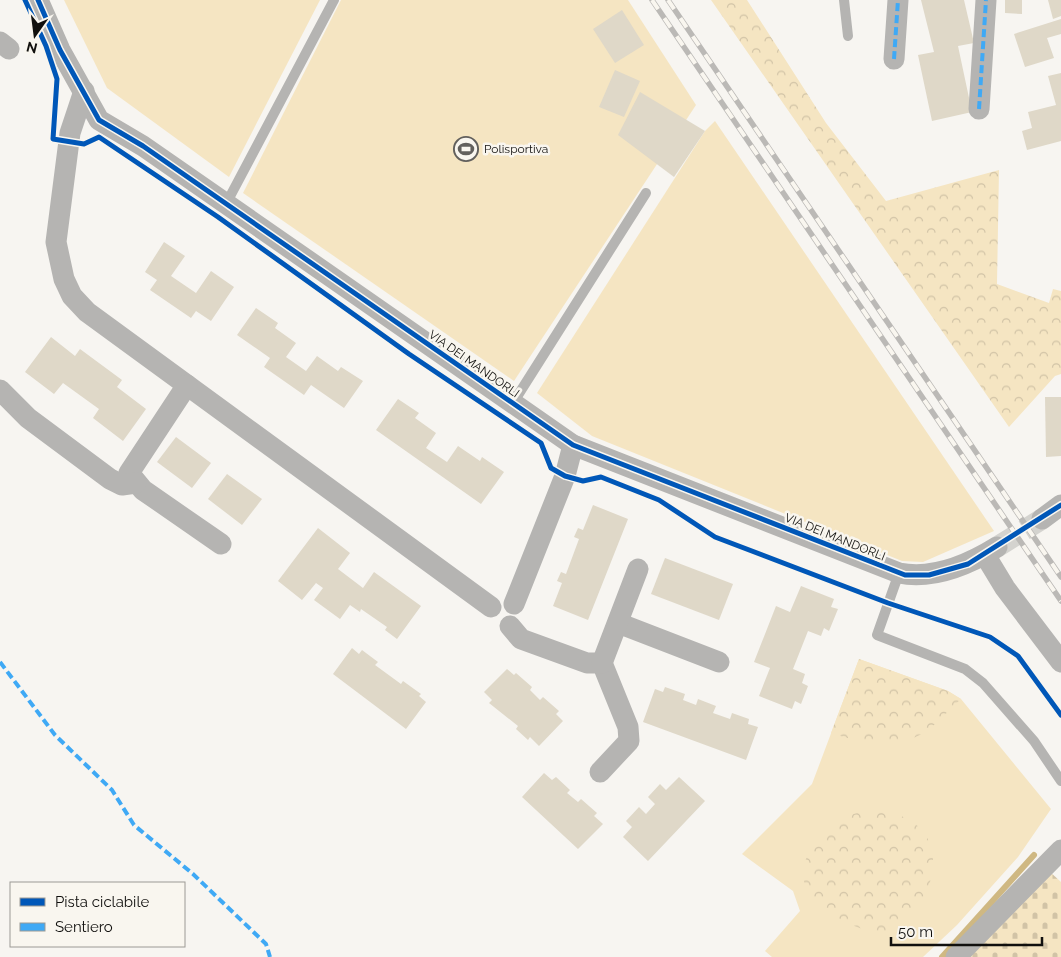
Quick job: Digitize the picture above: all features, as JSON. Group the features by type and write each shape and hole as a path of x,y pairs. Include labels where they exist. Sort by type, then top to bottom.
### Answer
{"street":[{"name":"VIA DEI MANDORLI","path":"38,0 60,50 100,120 143,146 573,445 899,573 929,575 968,564 991,551 1005,588 1061,662"},
{"path":"894,59 898,0"},
{"path":"979,108 986,0"},
{"path":"84,91 70,133 56,242 64,279 72,296 87,312 491,607"},
{"path":"187,385 129,473 136,483 221,544"},
{"path":"0,390 28,418 110,479 122,485 136,483"},
{"path":"514,604 502,600 491,607 489,616 493,624 502,628 510,626 517,616 514,604 565,476 573,445"},
{"path":"1042,518 1061,506"},
{"path":"600,772 629,741 628,728 602,663 638,569"},
{"path":"618,623 719,662"},
{"path":"510,626 521,639 587,663 602,663"},
{"path":"956,957 1061,850"}],"lane":[{"path":"226,204 334,0"},
{"path":"844,0 848,36"},
{"path":"513,403 646,193"},
{"path":"899,573 877,636 965,669 984,683 1034,741 1061,781"}],"green space":[{"path":"64,0 320,0 229,177 107,88"},
{"name":"Polisportiva","path":"341,0 628,0 696,105 514,381 243,193"},
{"path":"711,0 747,0 826,123 886,201 999,170 997,284 1049,303 1053,289 1061,291 1061,374 1055,376 1009,427"},
{"path":"715,121 994,531 923,562 902,561 592,436 537,393 705,131"},
{"path":"859,659 948,691 961,699 1051,809 1018,857 957,925 923,957 772,957 765,951 800,911 793,891 742,854 812,784"},
{"path":"859,659 948,691 961,699 931,728 904,741 892,743 867,742 831,733"},
{"path":"872,810 891,813 907,819 919,828 928,839 932,852 933,867 930,884 916,912 902,928 883,933 854,926 836,917 821,907 811,896 805,885 806,860 818,838 839,820"},
{"path":"1049,871 1061,882 1061,957 969,957"}],"building":[{"path":"921,0 964,0 974,43 958,46 972,112 932,121 918,55 934,52"},
{"path":"1005,0 1022,0 1022,14 1005,13"},
{"path":"1048,0 1061,0 1061,16 1053,19"},
{"path":"622,10 644,45 615,63 593,29"},
{"path":"1061,19 1061,34 1047,38 1054,58 1025,67 1014,34"},
{"path":"615,70 640,81 624,117 599,107"},
{"path":"1061,73 1061,141 1027,150 1022,131 1032,128 1028,112 1056,105 1048,76"},
{"path":"640,92 705,131 674,177 618,135"},
{"path":"164,242 185,256 171,276 196,293 211,271 234,287 211,321 196,311 191,318 150,290 157,280 145,272"},
{"path":"256,308 278,323 275,328 296,343 286,357 306,371 317,356 338,371 341,367 363,381 344,408 311,385 304,395 264,367 270,358 237,335"},
{"path":"51,337 75,356 80,349 122,380 117,387 146,409 123,441 93,418 99,409 63,383 54,394 25,372"},
{"path":"1045,397 1061,397 1061,456 1046,457"},
{"path":"398,399 419,413 415,418 436,433 426,448 447,462 458,446 480,461 482,457 504,472 481,504 376,430"},
{"path":"176,437 211,463 192,488 157,462"},
{"path":"227,474 262,499 242,525 208,499"},
{"path":"593,505 628,519 588,620 553,606 562,583 557,581 561,572 566,574 579,539 574,537 578,528 583,530"},
{"path":"318,528 350,553 338,569 363,588 374,572 421,606 397,639 385,630 387,627 361,609 360,612 350,605 340,619 314,600 323,588 316,583 302,600 278,581"},
{"path":"665,558 733,584 719,620 651,594"},
{"path":"801,586 834,599 831,607 838,609 829,631 824,628 821,636 808,631 793,669 805,674 802,683 808,686 801,704 795,701 792,709 759,696 770,668 754,662 776,606 790,612"},
{"path":"352,648 359,654 362,650 378,662 375,665 401,684 403,681 421,694 419,696 426,702 406,729 333,674"},
{"path":"507,669 514,675 516,673 532,687 530,690 540,700 543,697 559,711 556,714 563,721 539,746 530,737 528,740 516,729 518,726 489,703 492,700 484,692"},
{"path":"665,687 685,694 683,700 696,705 698,699 716,706 713,713 730,719 732,713 749,719 748,724 758,727 746,760 643,722 655,689 663,692"},
{"path":"544,773 552,780 556,777 570,790 567,793 578,802 581,799 597,813 594,816 603,824 578,849 522,797"},
{"path":"679,777 705,801 648,861 623,837 632,827 626,821 639,807 646,814 655,804 648,797 660,784 666,790"}],"waterway":[{"path":"942,957 1034,855"}],"tunnel":[{"path":"997,547 1042,519"}],"railway":[{"path":"652,0 1061,601"},
{"path":"668,0 1061,577"}],"marked path":[{"path":"894,59 898,0"},
{"path":"979,109 986,0"},
{"path":"0,662 55,735 112,790 134,825 193,874 266,944 270,957"}],"cycle path":[{"path":"25,0 46,46 57,79 53,139 84,144 99,137 218,217 409,354 541,443 551,468 565,476 583,481 601,477 659,500 715,537 888,603 990,637 1018,656 1061,715"},
{"path":"38,0 60,50 99,120 143,146 573,445 905,575 929,575 968,564 1061,505"}],"place":[{"name":"Polisportiva","path":"466,149"}]}
